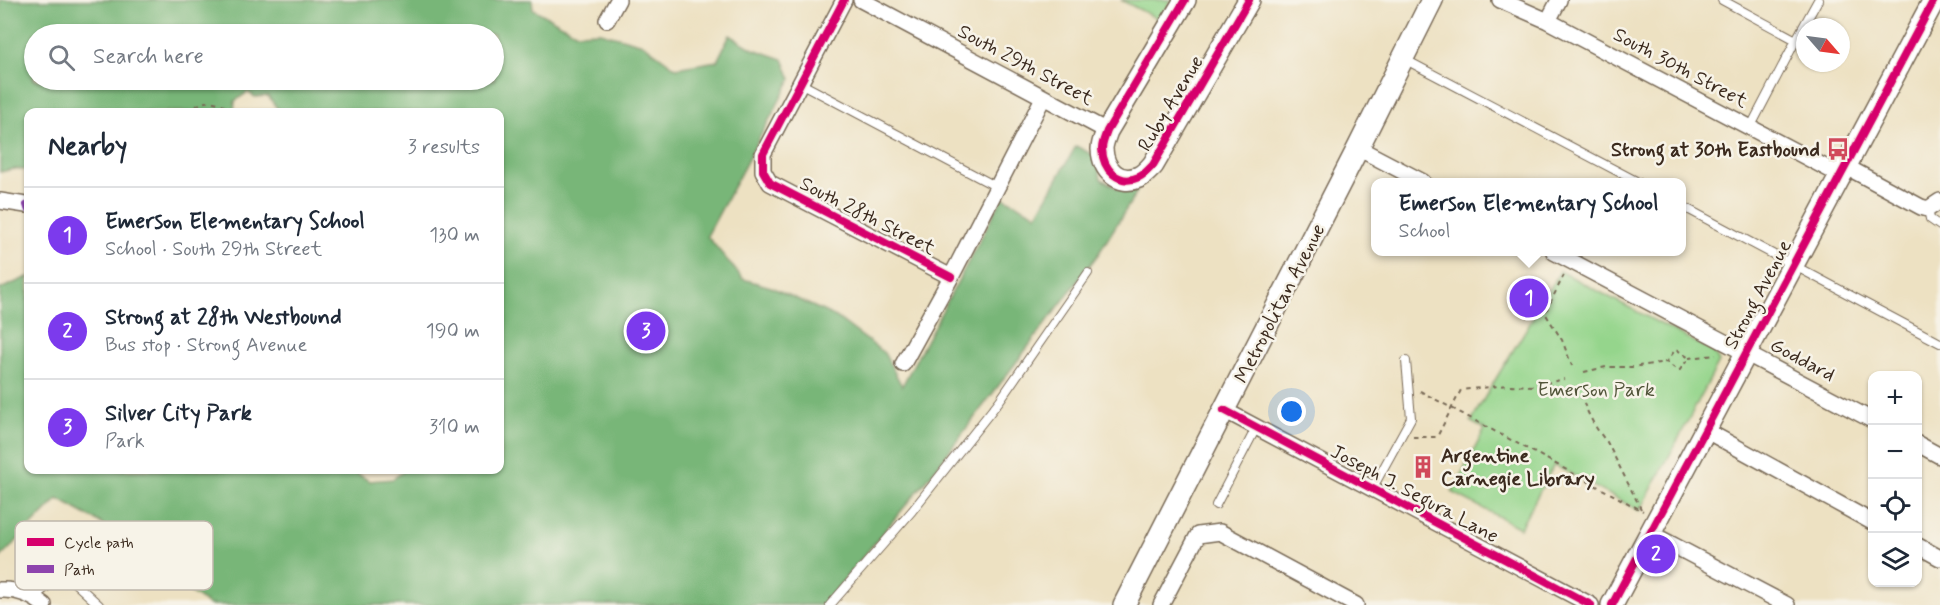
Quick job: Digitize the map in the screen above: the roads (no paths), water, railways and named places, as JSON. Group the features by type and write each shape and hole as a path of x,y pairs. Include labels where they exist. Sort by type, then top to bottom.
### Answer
{"street":[{"path":"607,20 618,0"},
{"path":"800,83 844,0"},
{"name":"South 29th Street","path":"861,0 1107,131"},
{"name":"Ruby Avenue","path":"1185,0 1107,131 1102,147 1104,161 1111,174 1125,181 1141,177 1153,165 1249,0"},
{"name":"Metropolitan Avenue","path":"1124,605 1432,0"},
{"name":"South 30th Street","path":"1500,0 1548,21 1750,128 1842,171 1934,205"},
{"path":"1548,21 1559,0"},
{"name":"Strong Avenue","path":"1612,605 1933,1"},
{"name":"South 28th Street","path":"800,83 763,154 763,171 770,183 951,277"},
{"path":"903,364 951,277 1043,98"},
{"path":"1358,148 1414,178"},
{"path":"0,201 24,205"},
{"path":"1562,256 1745,352"},
{"name":"Goddard","path":"1745,352 1868,418"},
{"name":"Joseph J. Segura Lane","path":"1224,410 1591,605"},
{"path":"1705,429 1868,520"},
{"path":"1922,447 1940,456"},
{"path":"1161,605 1198,535 1220,532 1356,605"},
{"path":"1650,533 1787,605"},
{"path":"1922,549 1940,558"},
{"path":"0,590 10,589 39,601"}],"lane":[{"path":"1722,0 1796,40 1750,128"},
{"path":"1808,18 1818,0"},
{"path":"1403,58 1629,178"},
{"path":"800,83 997,187"},
{"path":"1934,205 1930,219 1940,226"},
{"path":"1686,208 1940,343"},
{"path":"830,605 912,511 1000,400 1089,273"},
{"path":"1372,489 1411,418 1406,361"},
{"path":"1216,506 1256,428"},
{"path":"83,590 99,605"}],"place":[{"name":"Strong at 30th Eastbound","path":"1838,149"},
{"name":"Emerson Elementary School","path":"1529,298"},
{"name":"Silver City Park","path":"646,331"},
{"name":"Argentine Carnegie Library","path":"1423,467"},
{"name":"Strong at 28th Westbound","path":"1656,554"}],"park label":[{"name":"Emerson Park","path":"1596,389"}]}
